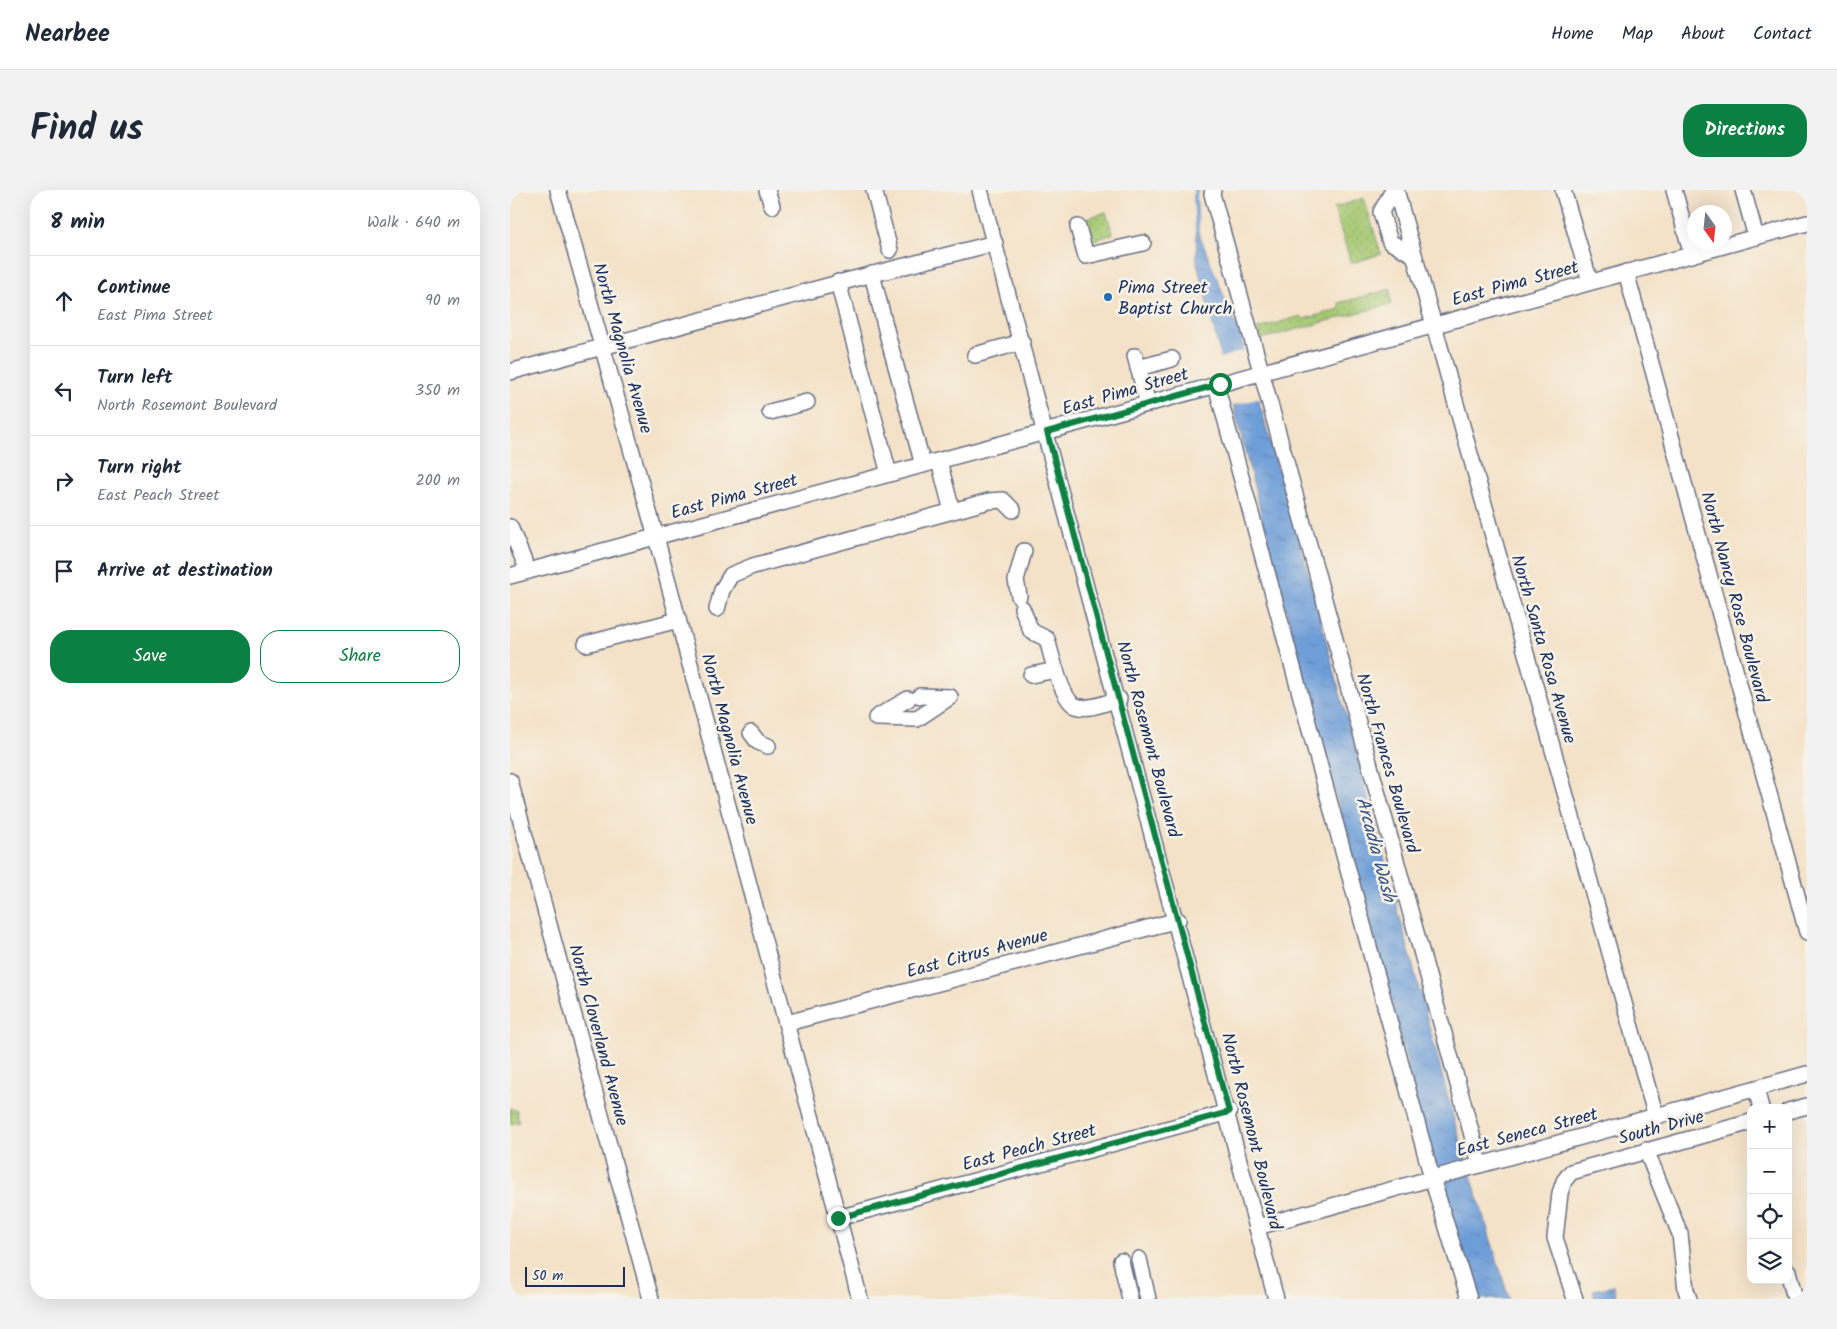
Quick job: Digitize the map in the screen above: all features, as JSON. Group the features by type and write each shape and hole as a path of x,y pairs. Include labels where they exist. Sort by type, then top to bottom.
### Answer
{"street":[{"name":"North Magnolia Avenue","path":"558,190 656,537 860,1299"},
{"path":"768,190 772,206"},
{"path":"874,190 890,250"},
{"name":"North Rosemont Boulevard","path":"980,190 1178,920 1276,1299"},
{"name":"North Frances Boulevard","path":"1213,190 1212,194 1255,374 1477,1165"},
{"name":"North Santa Rosa Avenue","path":"1394,190 1434,325 1656,1117"},
{"path":"1563,190 1590,282"},
{"path":"1674,190 1692,255"},
{"path":"1743,190 1756,237"},
{"name":"East Pima Street","path":"510,576 1047,432 1807,224"},
{"path":"1078,227 1086,256 1143,242"},
{"path":"510,372 604,348 838,282 995,243"},
{"name":"North Nancy Rose Boulevard","path":"1626,272 1807,932"},
{"path":"872,274 924,465"},
{"path":"838,282 889,474"},
{"path":"975,355 1022,342"},
{"path":"1148,404 1136,362 1172,359"},
{"path":"1218,384 1469,1299"},
{"path":"770,412 807,402"},
{"path":"939,461 952,511"},
{"path":"717,609 722,590 731,575 753,566 990,501 1003,500 1013,510"},
{"path":"510,527 528,571"},
{"path":"1024,551 1016,580 1021,602 1031,630 1047,639 1056,670 1069,702 1078,707 1091,707 1119,699"},
{"path":"586,644 678,620"},
{"path":"1031,675 1056,670"},
{"path":"751,733 758,742 768,746"},
{"name":"North Cloverland Avenue","path":"510,781 651,1299"},
{"name":"East Citrus Avenue","path":"787,1023 1178,920"},
{"name":"East Seneca Street","path":"1257,1227 1807,1074"},
{"path":"1756,1089 1760,1104"},
{"path":"1792,1111 1807,1106"},
{"name":"East Peach Street","path":"838,1218 1229,1112"},
{"name":"South Drive","path":"1575,1299 1555,1238 1560,1193 1564,1181 1571,1172 1747,1123"},
{"path":"1646,1150 1680,1234 1686,1290 1689,1299"},
{"path":"1139,1259 1148,1299"},
{"path":"1121,1261 1130,1299"},
{"path":"1791,1284 1795,1299"}],"green space":[{"path":"1364,198 1381,254 1351,263 1334,208"},
{"path":"1106,212 1113,234 1088,242 1081,220"},
{"path":"1391,289 1391,304 1261,339 1257,329 1301,316 1304,319 1340,309 1339,303"},
{"path":"510,1108 517,1111 519,1122 510,1124"}],"water":[{"name":"Arcadia Wash","path":"1196,227 1240,336 1304,558 1455,1123 1509,1299 1476,1299 1423,1130 1394,1009 1278,580 1197,263"},
{"path":"1614,1286 1617,1299 1595,1299 1593,1290"}],"pier":[{"path":"1246,350 1260,398 1231,406 1220,358"}],"waterway":[{"name":"Arcadia Wash","path":"1196,190 1197,230"}],"place":[{"name":"Pima Street Baptist Church","path":"1108,297"}],"route":[{"path":"838,1218 1229,1112 1047,432 1220,384"}]}
